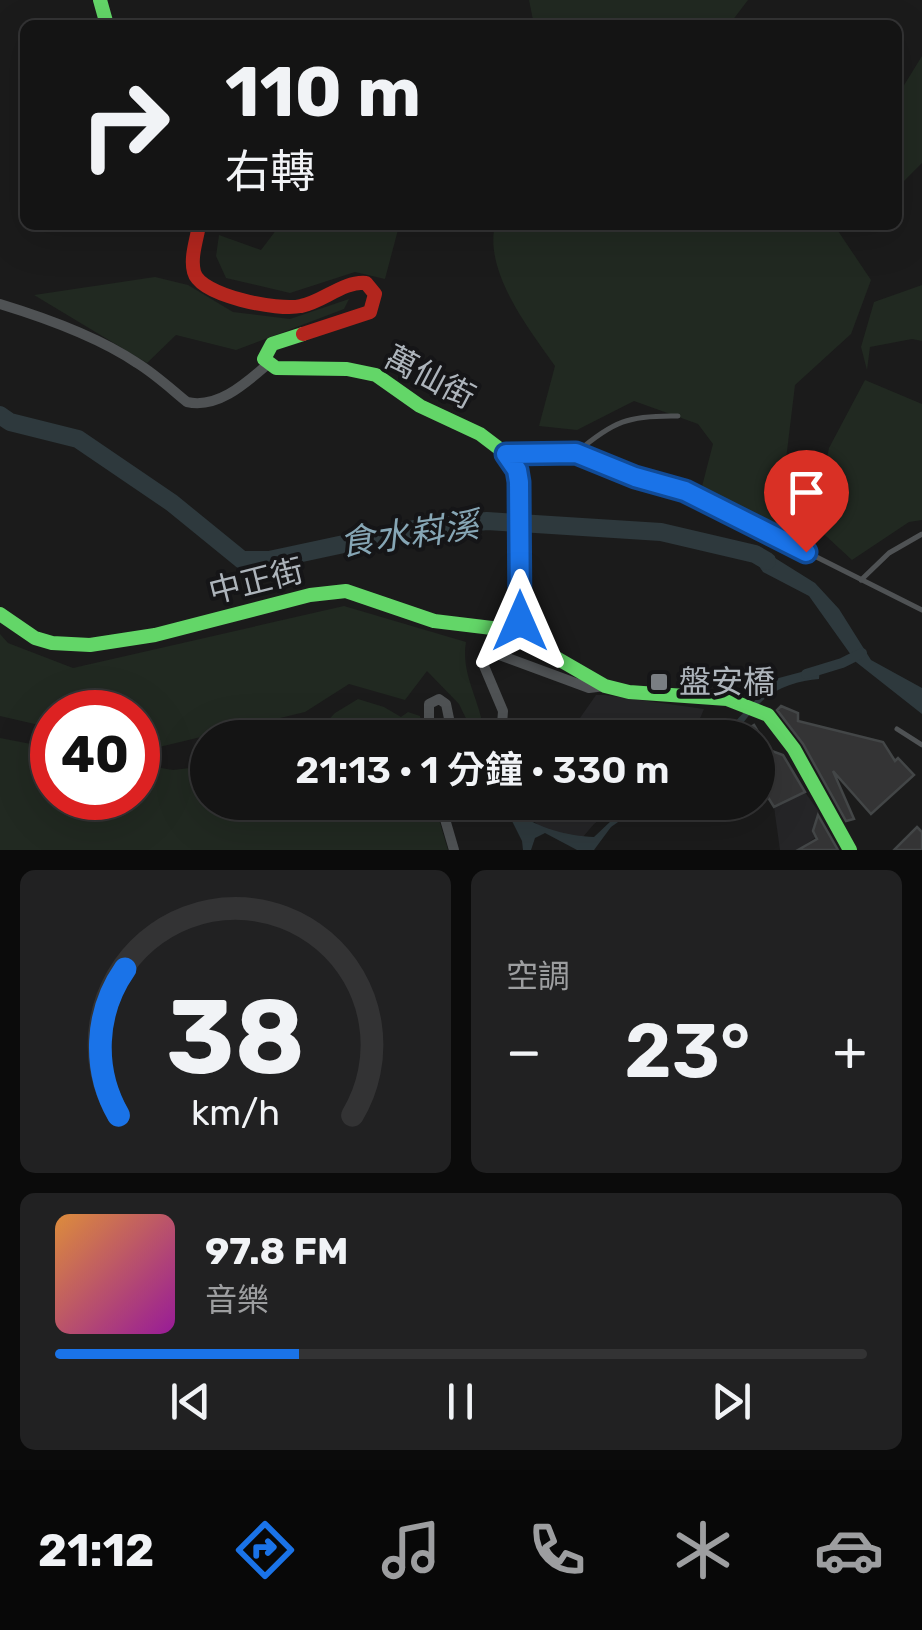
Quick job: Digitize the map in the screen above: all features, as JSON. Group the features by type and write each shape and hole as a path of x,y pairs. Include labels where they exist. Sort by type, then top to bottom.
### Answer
{"street":[{"name":"萬仙街","path":"198,230 192,267 201,286 291,307 303,306 356,282 366,283 375,294 370,312 272,344 264,359 268,364 276,368 372,374 423,408 489,438 506,454"},
{"path":"0,304 38,315 113,348 187,402 207,404 243,386 268,364"},
{"path":"506,454 517,470 519,482 520,621 527,641 605,686 630,692 727,699 768,715 794,749 850,850"},
{"name":"中正街","path":"0,614 35,638 68,646 90,645 154,635 310,594 346,591 434,621 492,628 527,641"},
{"path":"502,720 484,666 494,653 588,688 605,686"},
{"path":"428,720 428,704 435,699 446,704 449,720"},
{"path":"445,820 454,850"}],"lane":[{"path":"576,453 600,432 627,418 678,416"},
{"path":"506,454 576,453 635,477 685,491 922,610"},
{"path":"860,580 890,553 922,534"},
{"path":"897,729 922,745"}],"shaded area":[{"path":"529,0 748,0 733,20 533,20"},
{"path":"922,56 922,163 902,183 902,88"},
{"path":"276,230 398,230 385,279 355,272 290,293 226,278 216,256 219,235 261,250"},
{"path":"494,230 837,230 871,280 851,334 795,385 777,534 700,494 713,444 698,424 634,401 577,430 539,426 555,366 511,299 502,281 493,243"},
{"path":"155,277 188,285 233,312 290,319 349,299 344,309 236,350 176,335 147,363 34,295"},
{"path":"922,285 922,341 912,339 870,347 867,370 861,347 874,302"},
{"path":"865,380 922,404 922,520 909,522 852,560 813,524 829,448"},
{"path":"754,549 815,583 839,609 871,660 922,688 922,714 856,662 809,596 763,572 750,553"},
{"path":"344,606 466,642 466,667 482,720 467,720 459,704 427,671 405,700 349,684 305,712 272,720 190,720 190,740 160,747 160,690 30,690 30,723 0,716 0,634 8,643 73,668"},
{"path":"820,667 819,679 780,689 745,720 737,720 775,679"},
{"path":"596,695 704,709 699,720 580,718"},
{"path":"358,699 401,717 408,712 420,716 421,720 328,720"},
{"path":"0,738 30,744 30,820 160,820 160,768 190,768 190,820 439,820 448,850 0,850"},
{"path":"805,792 819,812 813,831 816,837 798,850 780,850 775,807"},
{"path":"512,820 530,820 554,830 594,837 612,820 621,820 594,850 577,850 545,833 535,838 531,850 523,850"},
{"path":"533,820 599,820 576,845"}],"building":[{"path":"781,706 798,713 798,721 883,742 895,761 898,758 914,775 871,814 833,771 854,819 846,821 803,744 777,710"},
{"path":"775,752 783,755 805,792 775,807"},
{"path":"818,815 838,850 798,850 817,839 813,831"},
{"path":"917,827 922,832 922,850 894,850"}],"waterway":[{"name":"食水嵙溪","path":"0,415 10,422 78,439 172,503 242,560 269,560 414,529 487,521 661,532 755,554 767,561"},
{"path":"806,674 862,653"}],"traffic: fast":[{"path":"100,0 106,20"},
{"path":"303,334 272,344 264,359 276,368 347,369 376,375 420,406 480,434 505,453 519,483 520,621 527,641"},
{"path":"0,614 35,638 90,645 155,635 310,595 346,591 434,621 492,628 527,641 605,686 629,692 727,699 768,715 794,749 850,850"}],"traffic: jam":[{"path":"198,230 194,272 199,281 224,295 290,307 309,304 358,283 366,283 375,294 370,312 303,334"}],"place":[{"name":"盤安橋","path":"659,682"}],"route":[{"path":"520,621 519,482 517,470 506,454 576,453 635,477 685,491 806,552"}]}
